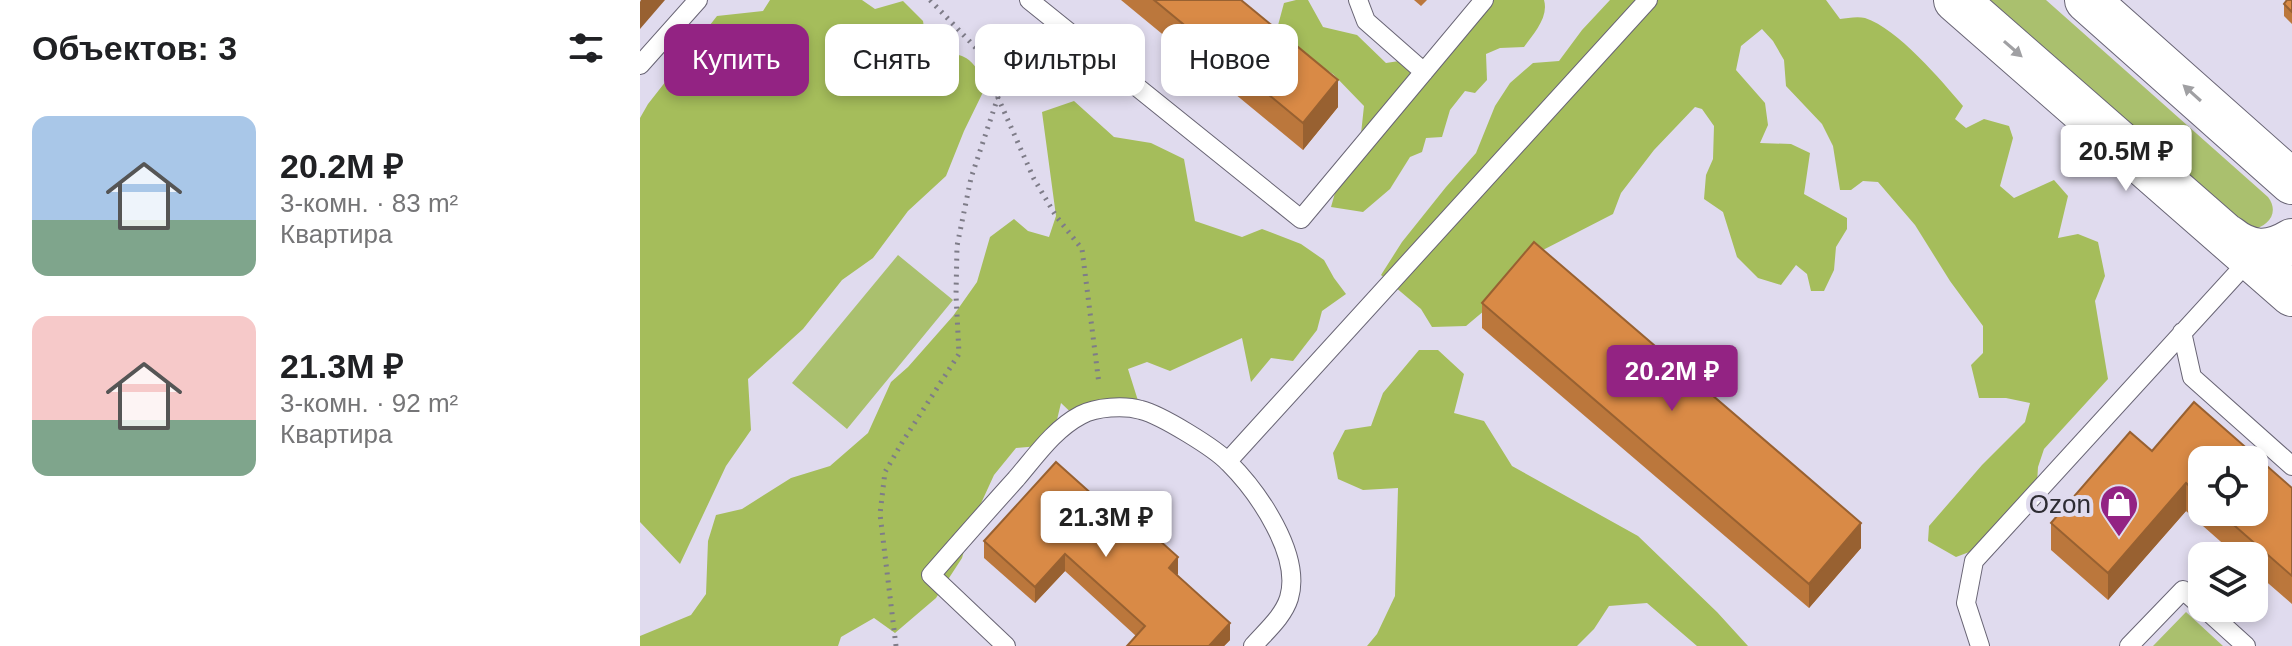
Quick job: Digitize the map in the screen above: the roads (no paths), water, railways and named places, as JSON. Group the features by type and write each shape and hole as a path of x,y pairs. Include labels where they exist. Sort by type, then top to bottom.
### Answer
{"main road":[{"path":"1956,0 2292,294"},
{"path":"2087,0 2291,181"},
{"path":"2238,247 2267,251 2292,241"}],"lane":[{"path":"640,65 698,0"},
{"path":"1029,0 1301,219 1484,0"},
{"path":"1358,0 1366,21 1424,72"},
{"path":"1228,461 1648,0"},
{"path":"1980,646 1966,603 1974,561 2182,332 2238,247"},
{"path":"2182,332 2192,377 2292,466"},
{"path":"1006,646 931,575 1055,434 1082,414 1102,409 1140,409 1175,425 1228,461 1269,515 1283,542 1291,570 1290,596 1283,613 1253,646"},
{"path":"2129,646 2183,590 2188,594"},
{"path":"2220,622 2246,646"}],"place":[{"name":"Ozon","path":"2119,538"}]}
